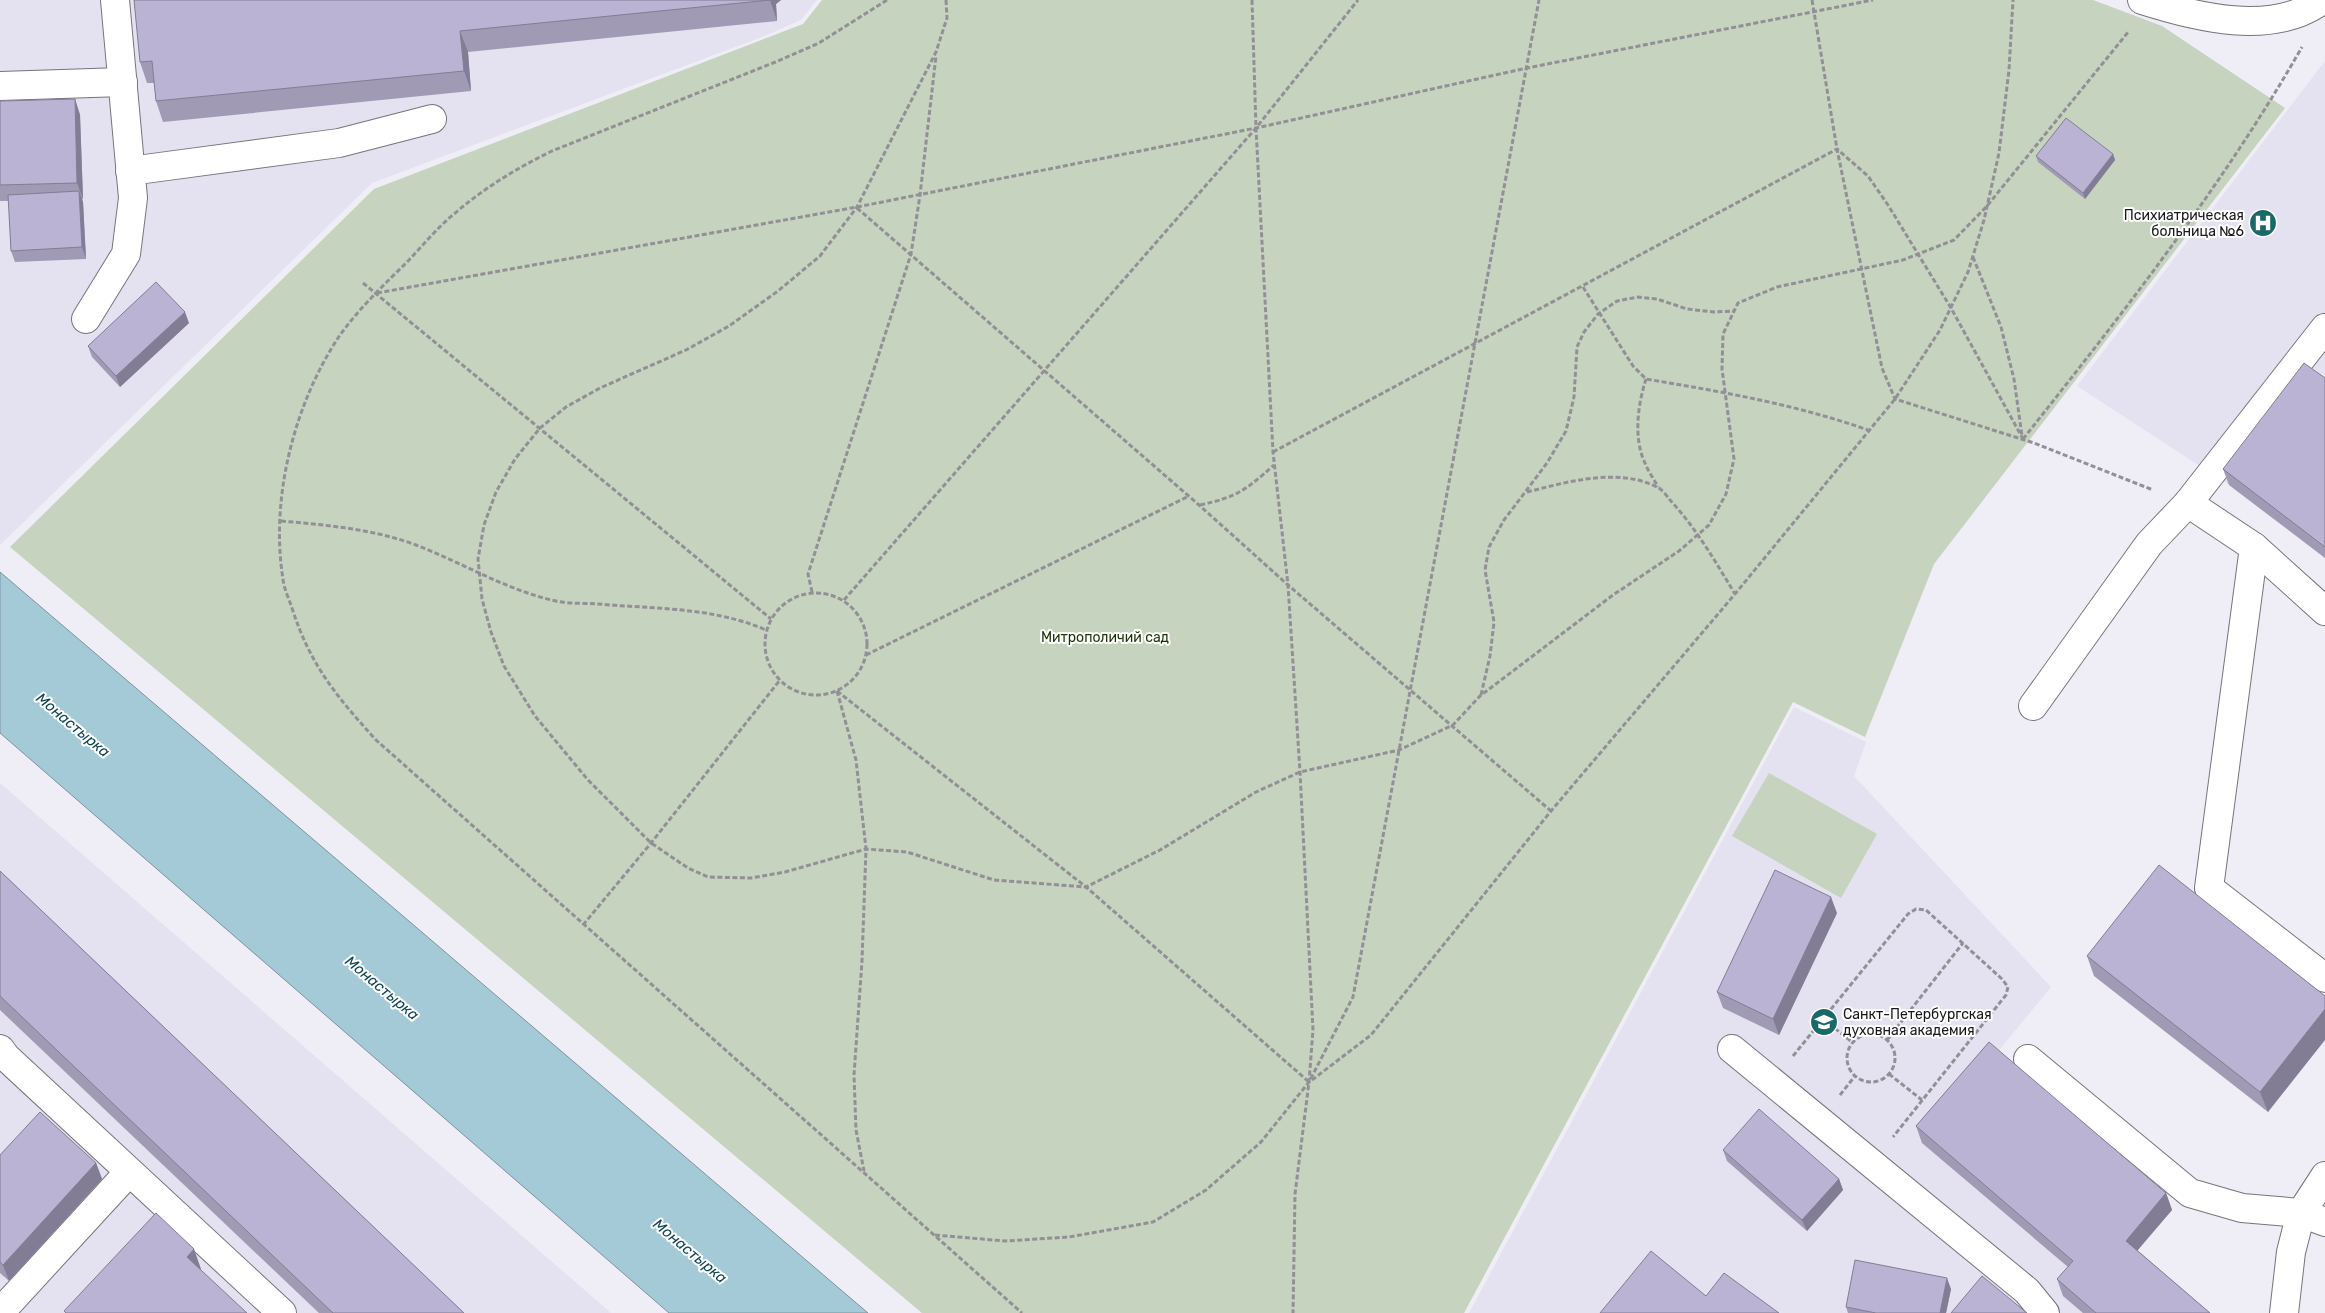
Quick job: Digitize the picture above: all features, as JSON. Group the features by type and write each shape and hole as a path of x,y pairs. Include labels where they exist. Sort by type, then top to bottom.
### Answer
{"lane":[{"path":"86,319 126,254 133,198 115,0"},
{"path":"2147,2 2226,20 2268,20 2316,4"},
{"path":"0,86 122,82"},
{"path":"130,171 339,143 432,119"},
{"path":"2033,706 2149,544 2188,503 2325,328"},
{"path":"2188,503 2254,547 2325,610"},
{"path":"2254,547 2209,888 2325,978"},
{"path":"1732,1049 2027,1291 2045,1313"},
{"path":"2,1057 282,1313"},
{"path":"2028,1059 2190,1193 2242,1208 2313,1217"},
{"path":"6,1307 129,1172"},
{"path":"2284,1313 2291,1252 2313,1217 2325,1176"}],"path":[{"path":"887,0 819,43 774,63 552,151 519,167 454,214 376,293 339,337 315,382 296,430 282,483 283,580 294,616 313,660 338,698 376,740 1022,1313"},
{"path":"946,0 947,18 936,52 857,207 820,256 778,291 737,320 686,350 566,407 540,428 515,459 496,492 484,526 478,560 482,598 491,632 504,666 536,716 588,780 651,843 688,868 708,877 751,878 785,872 866,850 907,852 994,880 1086,888 1160,850 1256,792 1300,772 1399,750 1453,726 1480,696 1613,595 1679,551 1709,525 1726,494 1734,459 1722,369 1723,334 1738,303 1777,287 1862,270 1918,254 1954,240 1987,206 2147,2"},
{"path":"1252,0 1256,128 1272,452 1288,585 1313,1030 1309,1082 1295,1194 1293,1313"},
{"path":"844,600 1256,128 1358,0"},
{"path":"935,1235 1005,1241 1069,1237 1152,1222 1206,1190 1261,1142 1309,1082 1353,997 1412,690 1473,346 1539,0"},
{"path":"1812,0 1837,150 1882,368 1895,399 2022,439 2188,503"},
{"path":"376,293 920,195 1256,128 1527,68 1873,0"},
{"path":"1309,1082 1371,1035 1551,811 1735,594 1895,399 1940,330 1968,272 1973,257 1999,153 2009,70 2013,0"},
{"path":"2022,439 2114,325 2194,216 2244,142 2314,25 2316,4"},
{"path":"812,592 808,574 911,254 920,195 936,52"},
{"path":"1272,452 1837,150"},
{"path":"1837,150 1868,176 1918,254 1951,308 2022,439"},
{"path":"857,207 1189,496 1288,585 1551,811"},
{"path":"1973,257 2001,326 2014,379 2022,439"},
{"path":"363,283 771,619"},
{"path":"1583,287 1598,314 1633,366 1646,379 1725,392 1819,413 1868,430"},
{"path":"1480,696 1490,656 1494,622 1485,570 1489,547 1504,520 1526,492 1566,431 1574,397 1577,347 1584,332 1598,314 1617,300 1638,297 1657,300 1687,309 1714,312 1734,311"},
{"path":"1646,379 1639,400 1638,433 1644,461 1659,487 1698,534 1735,594"},
{"path":"1199,505 1226,500 1247,490 1274,465"},
{"path":"1526,492 1564,482 1599,478 1628,478 1659,487"},
{"path":"866,655 1189,496"},
{"path":"281,521 333,526 381,535 414,544 517,590 558,601 715,614 749,623 766,630"},
{"path":"812,592 828,594 844,600 859,615 867,634 866,655 862,667 856,676 837,691 822,695 806,694 792,689 780,680 769,666 764,648 766,630 781,605 795,596 812,592"},
{"path":"583,925 651,843 780,680"},
{"path":"837,691 856,760 866,850 862,961 854,1075 856,1130 864,1172"},
{"path":"837,691 1086,888 1309,1082"},
{"path":"1773,1082 1908,914 1916,909 1926,910 2002,979 2008,987 2006,995 1872,1164"},
{"path":"1887,1040 1963,943"},
{"path":"1823,1019 1852,1042"},
{"path":"1869,1034 1878,1035 1887,1040 1895,1056 1894,1066 1889,1074 1882,1079 1872,1082 1863,1081 1855,1076 1849,1068 1847,1060 1852,1042 1860,1036 1869,1034"},
{"path":"1889,1074 1922,1100"}],"shaded area":[{"path":"0,0 817,0 801,20 762,37 372,183 0,545"},
{"name":"Психиатрическая больница №6","path":"2325,61 2325,558 2229,485 2077,386"},
{"name":"Санкт-Петербургская духовная академия","path":"1794,707 1866,742 1854,776 2051,987 1954,1105 2197,1313 1469,1313"},
{"path":"0,783 611,1313 0,1313"}],"green space":[{"name":"Митрополичий сад","path":"822,0 2093,0 2162,26 2285,108 1934,564 1865,737 1793,702 1464,1313 922,1313 10,547 374,189 803,24"},
{"path":"1769,773 1877,834 1841,898 1732,836"}],"water":[{"name":"Монастырка","path":"0,572 868,1313 669,1313 0,733"}],"building":[{"path":"134,0 770,0 460,31 464,71 156,101 152,61 140,62"},
{"path":"75,99 77,183 0,185 0,101"},
{"path":"2066,118 2113,154 2083,193 2036,156"},
{"path":"79,191 82,247 11,251 8,195"},
{"path":"156,282 185,312 116,376 88,346"},
{"path":"2304,363 2325,378 2325,547 2223,469"},
{"path":"2159,865 2325,996 2325,1009 2260,1092 2087,956"},
{"path":"1775,870 1831,897 1773,1019 1717,992"},
{"path":"0,871 464,1313 333,1313 0,996"},
{"path":"1989,1042 2166,1193 2126,1241 2210,1313 2096,1313 2057,1279 2073,1261 1916,1126"},
{"path":"1759,1109 1839,1179 1802,1220 1723,1150"},
{"path":"40,1112 96,1163 3,1265 0,1262 0,1155"},
{"path":"156,1213 194,1249 187,1257 247,1313 66,1313 64,1311"},
{"path":"1651,1251 1706,1296 1724,1273 1779,1313 1600,1313"},
{"path":"1855,1260 1947,1278 1940,1313 1876,1313 1846,1307"},
{"path":"1982,1276 2027,1313 1951,1313"}],"place":[{"name":"Психиатрическая больница №6","path":"2263,223"},
{"name":"Санкт-Петербургская духовная академия","path":"1824,1022"}]}
